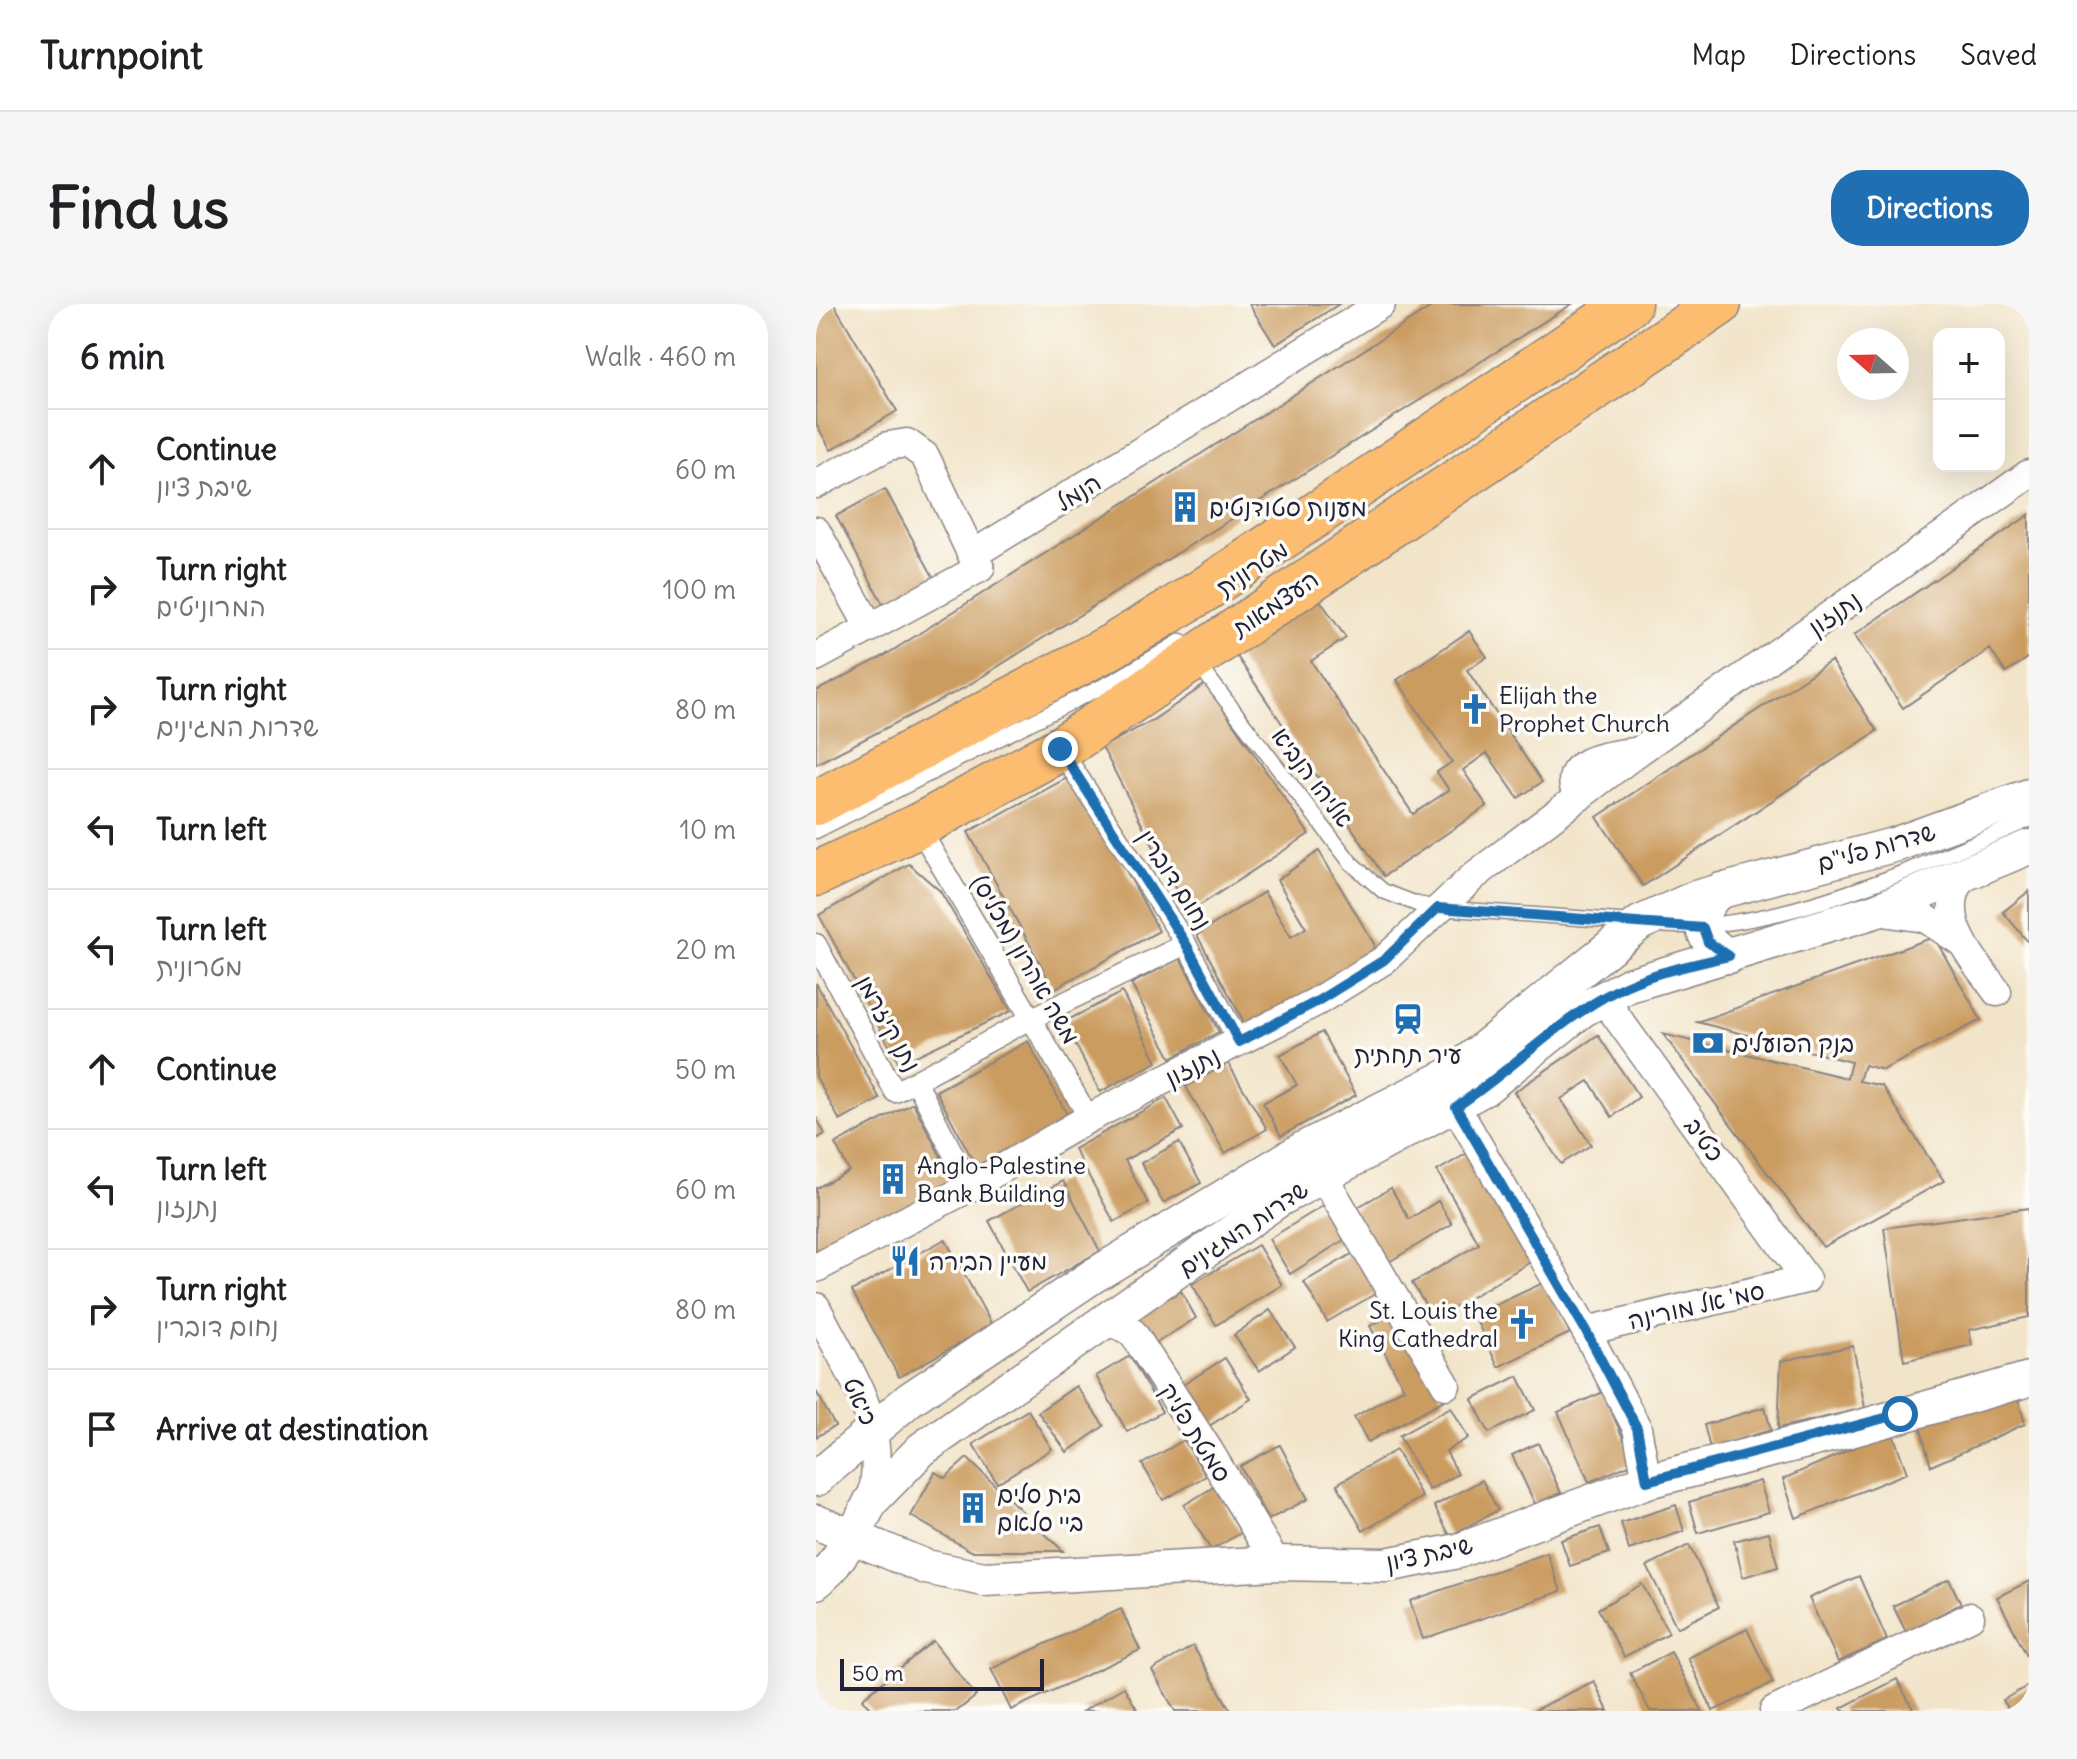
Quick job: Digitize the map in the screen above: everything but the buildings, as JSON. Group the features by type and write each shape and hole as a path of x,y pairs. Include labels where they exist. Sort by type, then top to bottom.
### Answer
{"highway":[{"path":"816,803 1126,638 1204,590 1629,304"},
{"name":"העצמאות","path":"816,874 918,826 1060,749 1186,646 1719,304"}],"street":[{"name":"הנמל","path":"972,555 1381,304"},
{"path":"816,484 888,446 907,443 925,456 980,568 816,657"},
{"name":"נתנזון","path":"816,1268 970,1187 1089,1118 1316,1002 1384,960 1438,908 1579,797 1573,781 1574,772 1582,763 1639,751 2029,474"},
{"path":"816,531 870,628"},
{"name":"נחום דוברין","path":"1060,749 1186,944 1239,1042"},
{"name":"שדרות פלי\"ם","path":"1721,890 1897,844 2029,796"},
{"name":"משה אהרון (מכליס)","path":"918,826 1089,1118"},
{"path":"1721,890 1706,905 1703,928 1708,942 1729,956 1875,911 2029,847"},
{"path":"1962,877 1954,896 1952,915 1963,943 1997,992"},
{"name":"שדרות המגינים","path":"816,1479 910,1399 1107,1268 1303,1149 1452,1074 1640,923 1672,907 1721,890"},
{"path":"1875,911 1925,918 1963,943"},
{"name":"נתן קיזרמן","path":"816,944 895,1092 917,1083 970,1187"},
{"path":"917,1083 1032,1018 1186,944"},
{"name":"שדרות המגינים","path":"816,1582 830,1569 854,1535 871,1501 922,1449 1278,1200 1456,1107 1603,998 1667,971 1729,956"},
{"name":"כטיב","path":"1603,998 1806,1279"},
{"path":"1456,1107 1586,1331 1637,1428 1647,1481"},
{"path":"1323,1176 1446,1385"},
{"name":"סמ' אל מורינה","path":"1586,1331 1806,1279"},
{"name":"כיאט","path":"816,1307 874,1428 879,1470 871,1501"},
{"name":"סמטת פליק","path":"1100,1326 1115,1323 1133,1333 1276,1563"},
{"name":"שיבת ציון","path":"816,1522 926,1567 984,1579 1276,1563 1386,1565 1458,1551 1647,1481 1854,1429 2029,1379"},
{"path":"1774,1711 1970,1617"}],"lane":[{"path":"1673,316 1691,304"},
{"path":"816,831 1186,646"},
{"name":"אליהו הנביא","path":"1186,646 1351,863 1383,891 1438,908 1640,923"},
{"path":"1640,923 1703,928 1754,919 1869,884 2029,820"}],"place":[{"name":"מענות סטודנטים","path":"1185,507"},
{"name":"Elijah the Prophet Church","path":"1475,709"},
{"name":"עיר תחתית","path":"1408,1019"},
{"name":"בנק הפועלים","path":"1708,1043"},
{"name":"Anglo-Palestine Bank Building","path":"893,1179"},
{"name":"מעיין הבירה","path":"905,1261"},
{"name":"St. Louis the King Cathedral","path":"1522,1324"},
{"name":"בית סלים ביי סלאם","path":"973,1508"}],"route":[{"path":"1060,749 1186,944 1239,1042 1316,1002 1384,960 1438,908 1703,928 1708,942 1729,956 1667,971 1618,989 1582,1010 1485,1088 1456,1107 1586,1331 1637,1428 1647,1481 1854,1429 1900,1414"}]}
